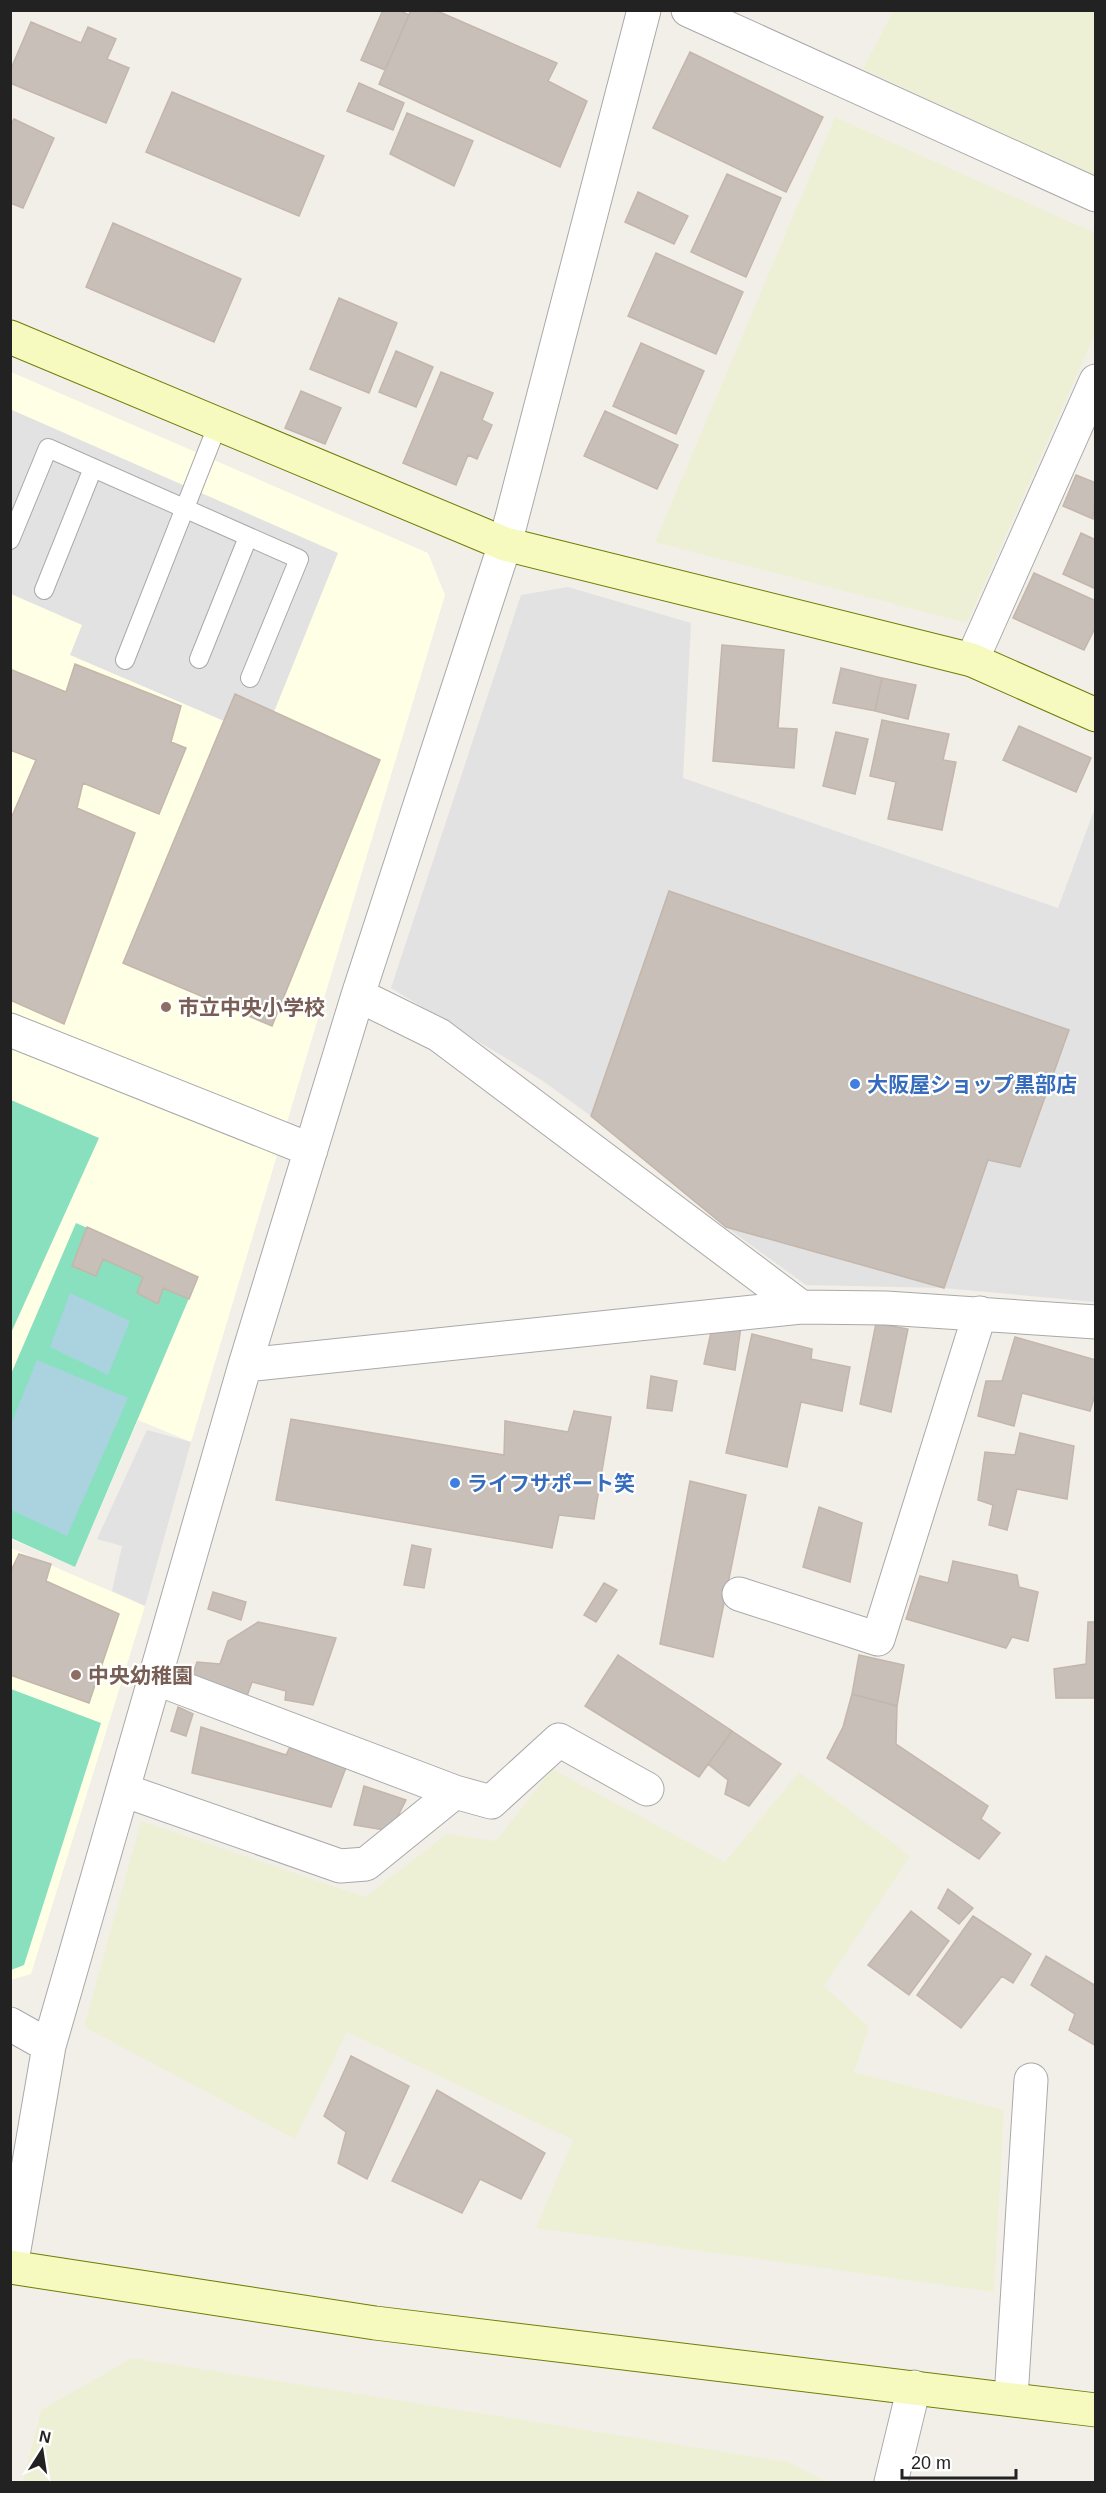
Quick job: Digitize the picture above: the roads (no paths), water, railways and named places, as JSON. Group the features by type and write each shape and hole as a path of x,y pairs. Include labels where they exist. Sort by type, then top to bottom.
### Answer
{"street":[{"path":"644,10 505,544 358,995 245,1365 49,2046 11,2267 375,2324 914,2386 1095,2410"},
{"path":"688,10 1095,195"},
{"path":"10,337 505,544 972,660 1095,715"},
{"path":"972,660 1095,381"},
{"path":"358,995 439,1035 801,1307"},
{"path":"10,1030 311,1150"},
{"path":"245,1365 801,1307 980,1313 1095,1322"},
{"path":"740,1594 878,1639 980,1313"},
{"path":"155,1678 455,1792 491,1802 559,1740 647,1789"},
{"path":"123,1790 340,1866 366,1864 455,1792"},
{"path":"10,2024 49,2046"},
{"path":"1011,2398 1031,2080"},
{"path":"891,2482 914,2386"}],"lane":[{"path":"125,660 218,424"},
{"path":"10,540 48,448 299,559 250,678"},
{"path":"44,590 93,468"},
{"path":"199,659 248,537"}],"water":[{"path":"70,1293 130,1321 108,1375 50,1347"},
{"path":"37,1360 128,1398 67,1536 11,1510 11,1424"}],"place":[{"name":"市立中央小学校","path":"166,1007"},
{"name":"大阪屋ショップ黒部店","path":"855,1084"},
{"name":"ライフサポート笑","path":"455,1483"},
{"name":"中央幼稚園","path":"76,1675"}]}
